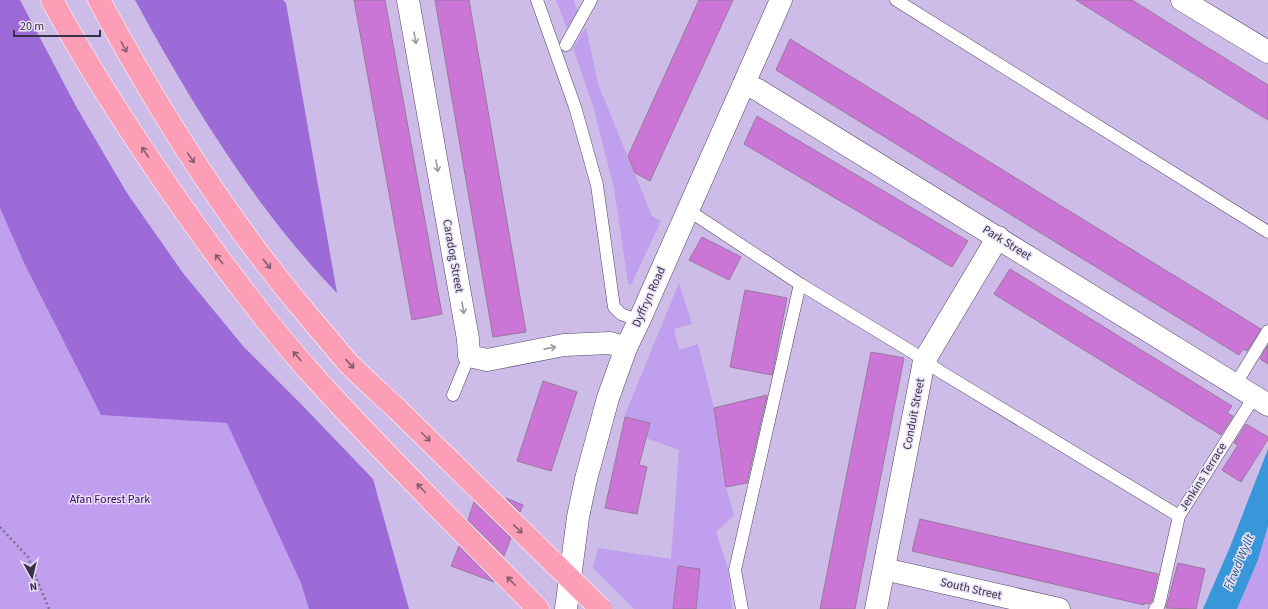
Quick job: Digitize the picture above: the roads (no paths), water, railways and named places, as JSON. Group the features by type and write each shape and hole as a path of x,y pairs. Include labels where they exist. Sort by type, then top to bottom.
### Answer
{"highway":[{"path":"52,0 106,94 211,249 317,379 538,609"},
{"path":"99,0 138,72 186,151 239,228 294,299 350,364 601,609"}],"street":[{"name":"Caradog Street","path":"408,0 468,339 469,356"},
{"name":"Dyffryn Road","path":"566,609 578,517 586,479 608,398 626,348 640,320 781,0"},
{"path":"1182,0 1268,52"},
{"name":"Park Street","path":"744,84 758,90 998,237 1261,401"},
{"name":"Conduit Street","path":"876,609 924,361 998,237"},
{"path":"469,356 487,360 564,345 610,343 626,348"},
{"name":"South Street","path":"884,569 1059,609"}],"lane":[{"path":"536,0 575,107 597,185 614,307 621,314 640,320"},
{"path":"566,45 591,0"},
{"path":"896,0 1268,232"},
{"path":"688,210 800,284 1179,516"},
{"path":"742,609 735,570 800,284"},
{"path":"1235,385 1268,331"},
{"path":"453,395 469,356"},
{"name":"Jenkins Terrace","path":"1155,609 1159,605 1179,516 1261,401"}],"water":[{"name":"Ffrwd Wyllt","path":"1268,449 1268,526 1258,560 1237,609 1203,609 1230,547"}],"park label":[{"name":"Afan Forest Park","path":"110,499"}]}
